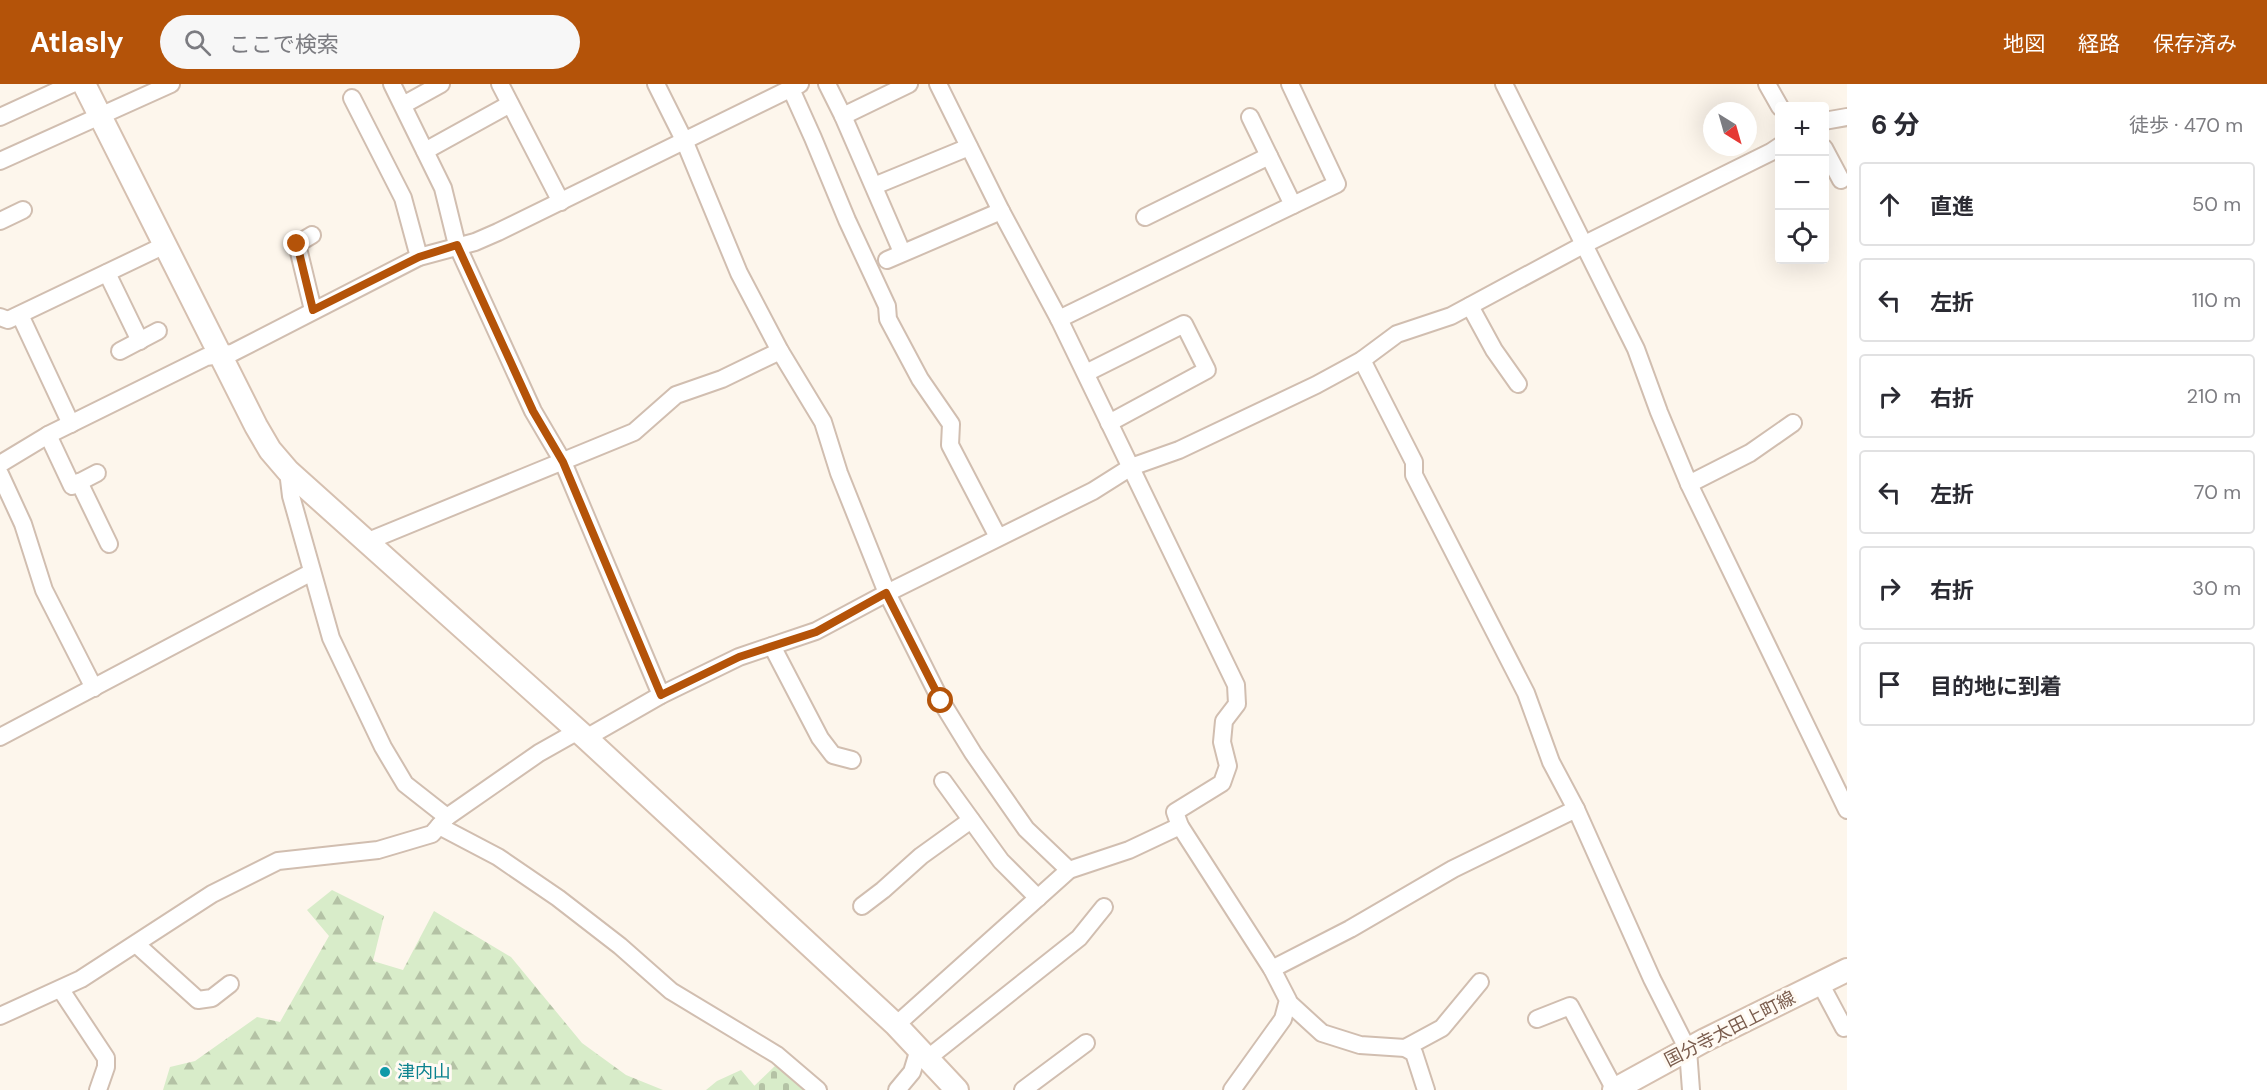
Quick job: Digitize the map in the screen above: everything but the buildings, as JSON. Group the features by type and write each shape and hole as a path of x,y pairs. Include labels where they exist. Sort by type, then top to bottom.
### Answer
{"street":[{"path":"0,117 72,84"},
{"path":"84,84 270,450 288,471 582,734 896,1025 957,1090"},
{"path":"0,161 171,84"},
{"path":"392,84 443,188 457,245 533,411 563,462 661,695"},
{"path":"402,105 441,84"},
{"path":"500,84 561,202"},
{"path":"656,84 684,140 739,273 780,351 823,422 839,473 886,593 941,701 973,753 1026,829 1069,870"},
{"path":"826,84 843,116 902,252"},
{"path":"843,116 909,84"},
{"path":"938,84 1000,211 1086,373 1236,685 1237,704 1224,721 1222,742 1228,766 1222,783 1175,812 1180,826 1272,969 1288,1002 1322,1033 1360,1045 1405,1048 1414,1053 1426,1090"},
{"path":"1059,319 1337,184 1290,84"},
{"path":"1504,84 1636,350 1689,484 1847,810"},
{"path":"1767,84 1776,102"},
{"path":"0,464 48,435 206,357 232,353 419,257 475,242 795,87 813,138 847,220 887,306 888,319 920,379 951,424 950,445 998,537"},
{"path":"352,98 403,198 419,257"},
{"path":"425,151 510,104"},
{"path":"1250,117 1293,205"},
{"path":"1829,120 1847,117"},
{"path":"874,186 969,147"},
{"path":"0,1016 81,980 212,894 278,861 378,850 432,834 443,821 539,753 739,657 816,632 886,593 1093,491 1131,467 1179,450 1317,385 1362,360 1397,334 1450,316 1585,244 1775,149"},
{"path":"1145,217 1269,156"},
{"path":"1828,156 1841,180"},
{"path":"0,221 23,210"},
{"path":"887,260 1000,211"},
{"path":"312,235 297,244 313,310"},
{"path":"0,317 8,320 20,315 165,245"},
{"path":"107,273 140,341"},
{"path":"1470,306 1494,350 1518,384"},
{"path":"20,315 71,424"},
{"path":"1086,373 1184,324 1207,370 1109,423"},
{"path":"120,351 158,332"},
{"path":"366,542 634,432 676,395 722,379 780,351"},
{"path":"1362,360 1414,462 1414,475 1526,693 1551,762 1575,809 1652,979 1688,1050 1691,1090"},
{"path":"1689,484 1750,453 1794,423"},
{"path":"48,435 72,486 97,473"},
{"path":"288,471 291,496 332,638 383,747 405,784 443,821 558,898 620,946 671,991 777,1055 818,1090"},
{"path":"0,474 23,524 44,590 94,688"},
{"path":"79,482 109,544"},
{"path":"2,731 94,688 312,572"},
{"path":"772,646 820,738 833,755 852,760"},
{"path":"943,781 1001,861 1038,898"},
{"path":"1272,969 1350,929 1452,869 1575,809"},
{"path":"862,906 921,856 971,820"},
{"path":"896,1025 1069,870 1129,850 1180,826"},
{"path":"897,1090 924,1053 1079,939 1104,907"},
{"path":"136,944 198,1000 212,998 230,984"},
{"name":"国分寺太田上町線","path":"1614,1090 1847,970"},
{"path":"1405,1048 1442,1028 1480,982"},
{"path":"1820,983 1844,1028 1847,1027"},
{"path":"61,990 106,1058 106,1067 98,1090"},
{"path":"1232,1090 1283,1019 1288,1002"},
{"path":"1537,1019 1570,1006 1614,1090"},
{"path":"1023,1090 1086,1043"}],"green space":[{"path":"332,890 384,916 373,961 403,970 434,911 511,957 582,1043 626,1075 663,1090 163,1090 170,1067 195,1061 257,1017 280,1022 329,936 307,910"},
{"path":"777,1064 810,1090 750,1090"},
{"path":"741,1070 758,1090 706,1090 717,1081"}],"place":[{"name":"津内山","path":"385,1072"}],"route":[{"path":"297,244 313,310 419,257 457,245 533,411 563,462 661,695 739,657 816,632 886,593 941,701"}]}
